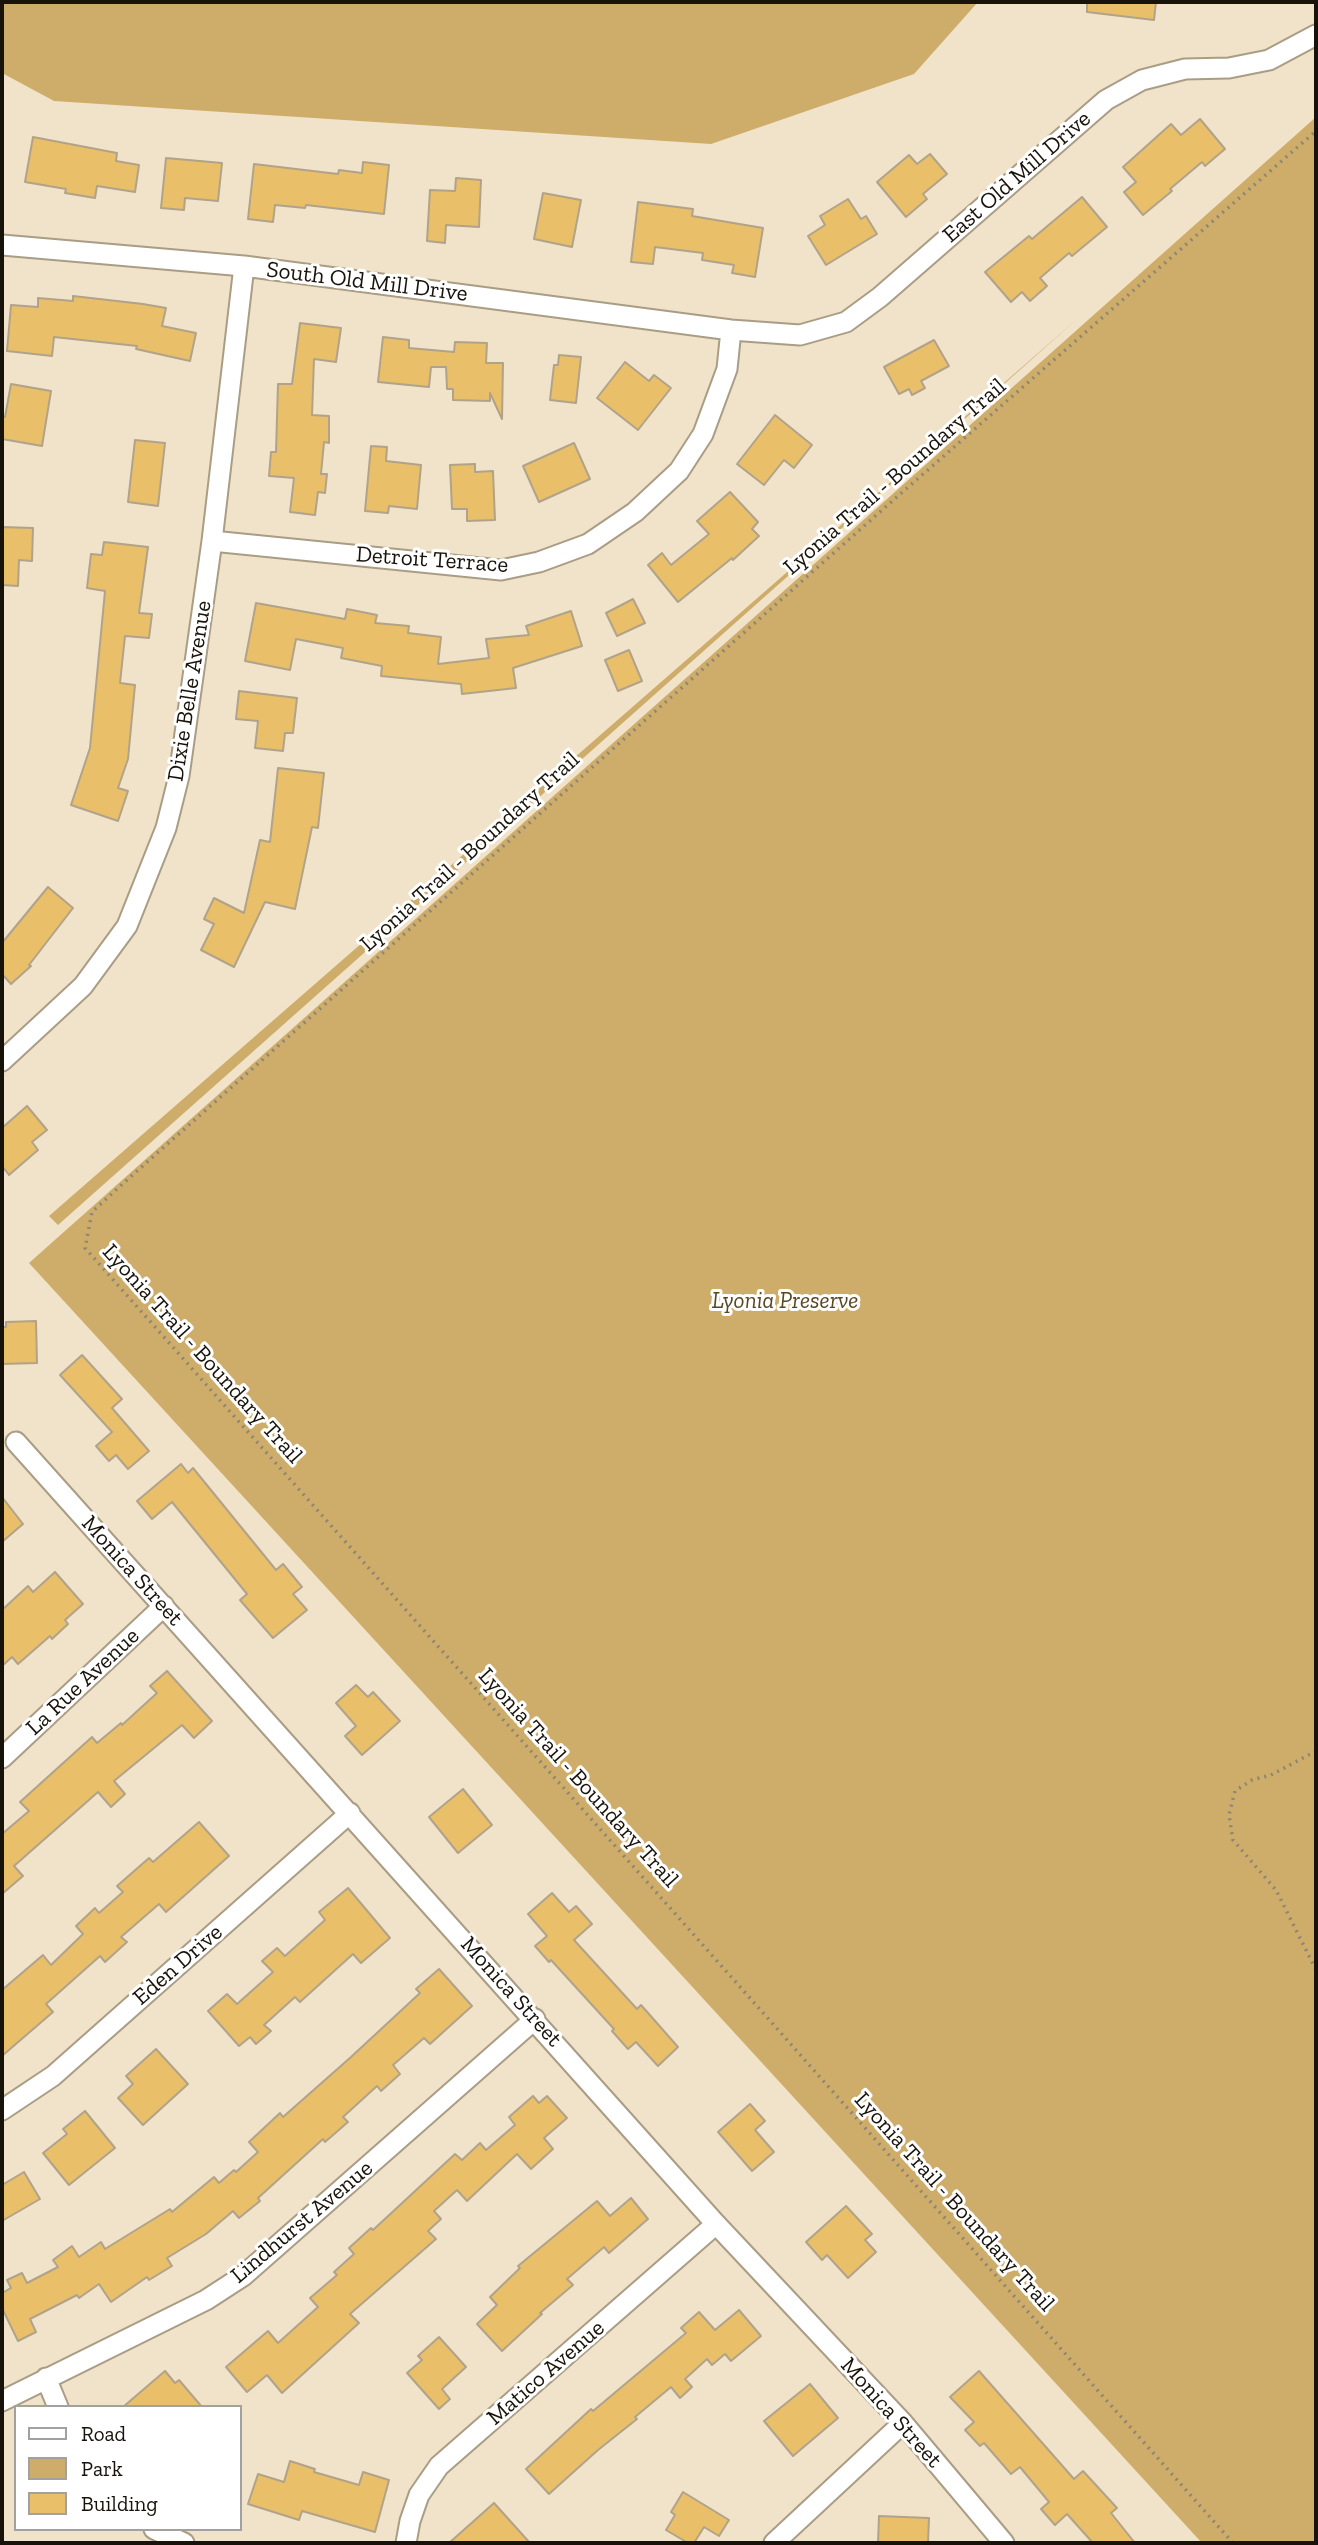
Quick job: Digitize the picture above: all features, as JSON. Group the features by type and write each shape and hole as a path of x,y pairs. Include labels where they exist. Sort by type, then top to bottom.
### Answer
{"street":[{"name":"East Old Mill Drive","path":"731,330 800,335 846,322 880,297 1106,100 1142,80 1185,69 1229,68 1269,60 1316,36"},
{"name":"South Old Mill Drive","path":"2,245 244,266 731,330"},
{"name":"Dixie Belle Avenue","path":"2,1060 83,986 127,926 166,828 179,776 212,541 244,266"},
{"name":"Detroit Terrace","path":"212,541 501,570 539,562 588,544 635,512 679,471 703,434 727,369 731,330"},
{"name":"Monica Street","path":"16,1443 716,2224 903,2423 1004,2543"},
{"name":"La Rue Avenue","path":"2,1758 164,1606"},
{"name":"Eden Drive","path":"2,2110 53,2076 350,1813"},
{"name":"Lindhurst Avenue","path":"2,2401 206,2300 243,2276 535,2019"},
{"name":"Matico Avenue","path":"406,2543 419,2495 439,2466 716,2224"},
{"path":"46,2378 57,2405"},
{"path":"774,2543 903,2423"},
{"path":"158,2531 184,2543"}],"path":[{"name":"Lyonia Trail - Boundary Trail","path":"1233,2543 86,1248 93,1212 138,1170 1316,131"},
{"path":"1316,1751 1271,1775 1252,1780 1236,1791 1228,1815 1233,1840 1276,1890 1316,1970"}],"green space":[{"path":"2,2 978,2 914,74 711,144 54,101 2,73"},
{"name":"Lyonia Preserve","path":"1316,117 1316,2543 1202,2543 29,1263"},
{"path":"1076,320 58,1225 49,1216"}],"building":[{"path":"1087,2 1156,2 1154,20 1087,12"},
{"path":"1200,119 1225,149 1205,166 1202,162 1143,215 1124,192 1136,182 1123,167 1171,124 1181,135"},
{"path":"33,137 117,153 116,161 139,165 135,192 97,186 95,198 65,193 66,189 25,182"},
{"path":"930,154 947,174 923,194 927,199 906,217 877,182 909,155 917,164"},
{"path":"166,158 222,163 218,201 185,198 184,210 161,208"},
{"path":"363,162 389,165 384,214 306,205 305,208 275,205 273,222 248,219 254,164 338,174 339,170 362,173"},
{"path":"456,178 481,180 479,227 446,225 445,243 427,241 430,190 455,191"},
{"path":"543,193 581,200 572,247 534,239"},
{"path":"1082,197 1107,227 1072,256 1069,253 1040,278 1047,286 1030,301 1022,292 1011,302 985,272 1029,236 1032,239"},
{"path":"848,199 861,219 866,216 877,234 826,265 808,236 825,225 820,216"},
{"path":"638,202 693,209 692,216 763,228 755,277 732,273 734,265 702,260 703,253 655,247 653,264 631,262"},
{"path":"73,296 166,308 162,326 196,333 190,361 136,349 137,346 54,337 52,356 7,351 11,305 38,307 38,298 73,301"},
{"path":"300,323 341,328 336,362 314,359 312,415 329,416 329,443 324,442 321,474 327,474 325,493 318,492 315,515 290,512 294,478 269,476 271,452 276,452 278,384 292,384"},
{"path":"383,337 409,340 409,348 454,352 455,342 487,343 486,363 503,363 502,419 490,393 490,401 453,400 453,389 447,389 446,367 431,367 429,387 378,382"},
{"path":"934,340 949,366 921,381 925,388 912,395 909,389 899,394 884,367"},
{"path":"559,355 581,357 576,403 550,400 554,365 558,365"},
{"path":"625,362 649,381 654,375 671,388 638,430 597,398"},
{"path":"11,384 51,391 42,446 2,439 2,416 5,417"},
{"path":"775,415 812,445 794,468 784,460 764,485 737,464"},
{"path":"135,440 165,443 158,506 128,502"},
{"path":"574,443 590,479 539,502 523,466"},
{"path":"371,446 387,447 386,461 421,465 417,509 389,506 388,513 365,511"},
{"path":"475,464 475,472 493,471 495,520 467,521 467,509 452,509 450,465"},
{"path":"730,492 758,522 752,529 759,536 733,560 732,558 678,602 648,565 662,553 671,565 709,534 697,521"},
{"path":"2,527 33,528 32,561 19,560 18,586 2,585"},
{"path":"104,542 148,547 139,613 152,614 149,638 125,636 120,683 135,685 128,759 118,788 128,791 118,821 71,805 90,748 105,591 87,588 91,554 102,555"},
{"path":"633,599 645,623 617,636 606,613"},
{"path":"256,603 345,619 347,609 377,615 375,623 409,626 408,633 441,637 438,664 489,658 486,639 529,635 526,626 571,611 582,646 513,668 516,688 462,694 461,684 381,676 382,666 341,658 343,648 296,639 290,670 245,661"},
{"path":"629,650 642,681 618,691 605,660"},
{"path":"239,691 297,698 293,733 285,733 283,751 255,748 258,721 236,719"},
{"path":"278,768 324,773 318,828 312,827 295,909 265,902 234,967 201,950 214,924 204,919 214,898 244,913 260,840 270,842"},
{"path":"48,887 73,908 29,965 31,966 11,984 2,974 2,943"},
{"path":"27,1106 47,1130 32,1142 38,1150 9,1175 2,1166 2,1128"},
{"path":"36,1321 37,1363 2,1364 2,1327 6,1327 6,1322"},
{"path":"82,1355 122,1399 112,1408 149,1451 128,1469 116,1455 109,1461 96,1446 112,1432 60,1375"},
{"path":"181,1464 188,1473 193,1468 276,1570 283,1564 302,1587 293,1594 307,1610 273,1638 240,1600 247,1594 172,1502 152,1519 137,1501"},
{"path":"2,1497 23,1524 2,1542"},
{"path":"55,1572 83,1604 65,1620 68,1624 52,1639 50,1636 18,1664 12,1657 2,1666 2,1610 28,1586 33,1592"},
{"path":"167,1671 212,1721 194,1738 182,1725 114,1781 125,1794 111,1807 98,1792 14,1866 23,1876 2,1894 2,1834 29,1811 20,1802 92,1737 97,1743 121,1723 122,1725 157,1693 150,1686"},
{"path":"356,1685 368,1697 373,1692 400,1721 362,1755 345,1736 356,1726 336,1703"},
{"path":"463,1789 492,1825 458,1853 429,1817"},
{"path":"199,1822 229,1856 166,1912 159,1904 121,1937 127,1942 105,1962 100,1956 46,2004 53,2012 2,2056 2,1990 43,1955 51,1965 83,1934 76,1926 95,1908 99,1913 123,1892 117,1886 149,1858 153,1862"},
{"path":"348,1888 390,1938 361,1963 353,1954 300,2002 295,1997 264,2025 271,2031 256,2044 250,2037 239,2046 208,2011 227,1994 237,2004 273,1972 262,1961 277,1948 285,1956 325,1920 319,1912"},
{"path":"552,1893 569,1912 576,1906 592,1924 574,1940 637,2009 641,2005 678,2047 658,2066 636,2042 628,2049 612,2031 614,2029 535,1946 547,1936 528,1914"},
{"path":"439,1969 472,2006 430,2044 424,2038 393,2065 400,2074 381,2091 377,2086 343,2117 348,2122 325,2142 323,2139 258,2198 260,2201 239,2218 233,2211 206,2234 167,2258 172,2266 149,2280 147,2277 111,2302 99,2284 79,2298 77,2295 30,2319 36,2332 18,2341 2,2308 2,2293 11,2288 7,2280 22,2273 27,2283 58,2267 53,2260 72,2246 79,2257 101,2242 105,2249 170,2209 172,2212 214,2177 219,2183 234,2170 236,2172 258,2152 249,2142 280,2113 283,2117 351,2057 420,1993 416,1989"},
{"path":"156,2049 188,2084 143,2125 118,2098 133,2084 126,2076"},
{"path":"533,2096 539,2103 547,2096 567,2118 544,2138 553,2149 531,2169 517,2154 467,2201 457,2190 434,2211 441,2219 428,2231 436,2239 350,2314 359,2323 282,2393 267,2375 247,2392 226,2367 268,2331 278,2343 318,2307 310,2298 337,2275 334,2272 354,2254 349,2248 371,2228 373,2230 455,2154 462,2160 480,2143 486,2150 515,2125 509,2117"},
{"path":"750,2104 765,2121 755,2130 774,2152 752,2171 718,2132"},
{"path":"85,2111 115,2148 69,2185 43,2153 67,2134 63,2129"},
{"path":"24,2172 40,2199 2,2221 2,2185"},
{"path":"631,2198 648,2219 609,2253 604,2247 567,2279 573,2285 502,2351 477,2324 497,2305 490,2297 520,2268 518,2266 597,2201 610,2216"},
{"path":"846,2206 872,2234 865,2240 876,2252 848,2278 827,2255 822,2260 806,2242"},
{"path":"739,2310 761,2336 731,2361 725,2354 712,2365 707,2359 685,2379 692,2387 680,2398 671,2387 549,2494 526,2469 591,2409 593,2411 686,2333 681,2328 699,2312 715,2330"},
{"path":"439,2337 466,2367 442,2389 450,2399 439,2409 407,2373 422,2360 418,2356"},
{"path":"165,2371 175,2383 179,2380 200,2405 125,2405"},
{"path":"979,2371 1074,2479 1083,2471 1117,2508 1111,2513 1135,2543 1093,2543 1067,2514 1055,2525 1041,2509 1049,2502 1020,2467 1011,2474 984,2443 980,2446 965,2430 974,2422 950,2397"},
{"path":"810,2384 838,2418 793,2456 764,2421"},
{"path":"290,2461 315,2469 314,2472 359,2485 363,2472 389,2480 375,2532 302,2511 299,2520 248,2504 258,2474 284,2482"},
{"path":"683,2492 729,2520 719,2536 704,2527 694,2543 688,2543 666,2530 675,2515 671,2512"},
{"path":"494,2503 530,2543 449,2543"},
{"path":"879,2516 929,2518 928,2543 878,2543"}]}
